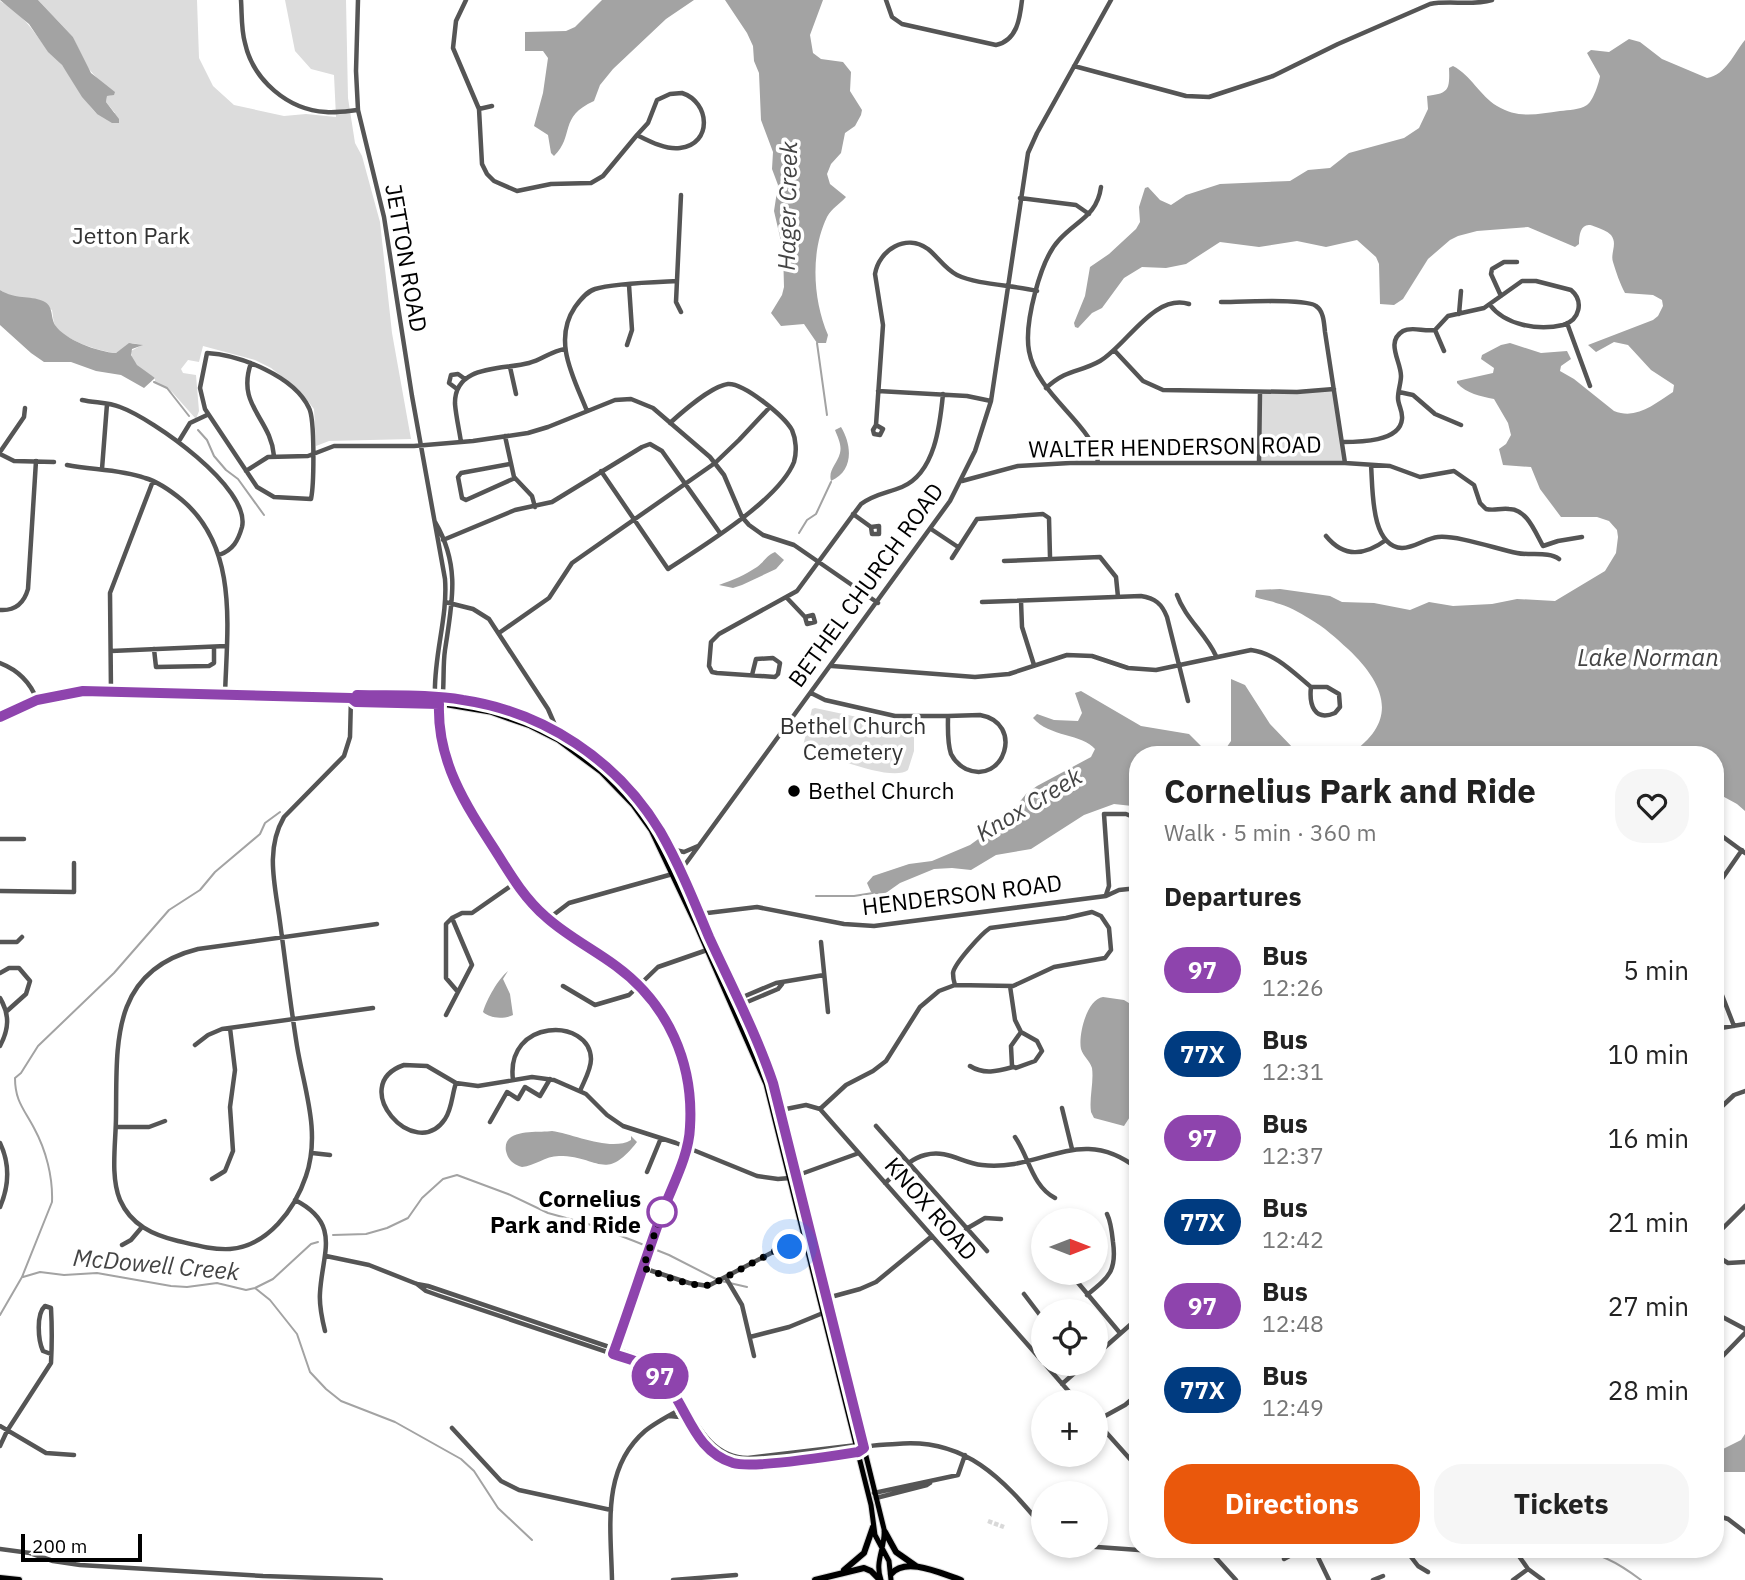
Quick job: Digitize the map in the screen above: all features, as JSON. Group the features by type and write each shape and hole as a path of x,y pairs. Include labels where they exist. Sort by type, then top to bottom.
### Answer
{"highway":[{"path":"839,1573 853,1565 864,1553 873,1527"},
{"path":"885,1532 896,1552 918,1567"},
{"path":"891,1577 900,1566 918,1567 961,1580"},
{"path":"815,1580 864,1568 881,1580"},
{"path":"0,1579 19,1580"}],"main road":[{"path":"0,717 37,700 83,691 351,698 357,695 443,697 487,704 540,723 589,752 620,779 644,808 668,846 676,872 769,1093 827,1298 885,1532 878,1565 881,1580"},
{"path":"351,698 356,702 439,704 470,708 512,719 545,733 593,761 615,780 620,779"},
{"path":"579,754 633,805 676,872 699,914 773,1083 781,1110 806,1243 871,1505 873,1527 889,1561 891,1577"},
{"path":"716,968 736,1003 739,1002"},
{"path":"751,1045 754,1045 773,1083"},
{"path":"809,1255 815,1266 822,1296 827,1298"},
{"path":"824,1317 827,1315 835,1344 840,1351"}],"street":[{"path":"241,0 245,46 255,68 270,87 290,101 311,110 328,113 358,110"},
{"name":"JETTON ROAD","path":"358,0 358,110 384,217 420,445 444,572 445,602 436,656 435,697"},
{"path":"466,0 456,21 453,48 479,109 480,154 484,169 495,181 517,191 551,184 586,184 596,181 637,135 648,123 655,103 665,96 676,93 687,95 702,108 705,122 702,133 685,147 666,146 637,135"},
{"path":"886,0 892,17 902,24 996,46 1006,42 1014,32 1022,0"},
{"name":"BETHEL CHURCH ROAD","path":"676,872 699,846 931,530 962,481 982,433 991,401 1020,198 1032,144 1111,0"},
{"path":"1074,66 1186,96 1209,97 1272,76 1424,6 1442,1 1492,0"},
{"path":"479,109 492,106"},
{"path":"1098,463 1093,443 1046,387 1033,366 1027,340 1028,324 1037,291 1053,248 1099,202 1101,187"},
{"path":"681,195 676,302 681,312"},
{"path":"1020,198 1076,205 1089,214"},
{"path":"877,425 883,325 875,274 876,267 886,252 894,246 910,243 926,247 957,275 1037,291"},
{"path":"1501,296 1491,274 1492,269 1504,262 1517,262"},
{"path":"587,411 565,349 564,334 567,321 583,297 595,289 677,281"},
{"path":"1342,442 1374,441 1398,429 1403,418 1399,392 1401,376 1395,350 1396,339 1406,330 1434,330 1448,316 1479,310 1517,284 1526,281 1571,290 1577,297 1579,308 1567,323 1555,326 1516,324 1499,315 1490,305"},
{"path":"627,345 632,330 629,285"},
{"path":"1459,314 1461,291"},
{"path":"1046,387 1061,375 1098,363 1161,307 1175,302 1189,304"},
{"path":"1222,302 1297,302 1315,305 1322,313 1345,463"},
{"path":"1567,323 1590,386"},
{"path":"1434,330 1444,351"},
{"path":"461,442 455,402 457,389 466,379 481,371 530,363 553,351 565,349"},
{"path":"1114,350 1143,382 1157,389 1307,392 1334,388"},
{"path":"207,353 251,363 274,374 309,406 313,425 311,499 280,499 267,495 257,487 207,415 200,388 207,353"},
{"path":"251,363 247,382 250,404 268,432 274,456"},
{"path":"510,367 516,394"},
{"path":"457,389 449,383 451,375 458,374 466,379"},
{"path":"601,471 668,569 769,497 791,467 795,456 791,429 742,387 726,384 714,390 670,423"},
{"path":"878,391 967,396 991,401"},
{"path":"1259,462 1260,392"},
{"path":"1399,392 1413,395 1434,414 1461,425"},
{"path":"752,675 756,659 773,658 780,663 775,677 712,672 709,666 711,642 719,634 787,598 801,587 861,504 871,497 904,486 921,471 937,441 943,394"},
{"path":"246,471 263,459 274,456 308,456 334,446 420,445 505,436 548,427 615,400 631,399 648,405 715,463 724,475 742,517 757,531 787,542 877,603"},
{"path":"82,400 129,411 178,441 209,468 241,509 243,520 234,546 219,555"},
{"path":"102,469 107,404"},
{"path":"25,408 24,417 0,453 14,461 54,462"},
{"path":"499,633 549,598 572,563 715,463 769,408"},
{"path":"178,441 190,423 207,415"},
{"path":"505,436 515,478 532,496 535,507"},
{"path":"443,540 506,513 535,507 567,495 601,471 650,444 662,451 720,533"},
{"path":"0,610 13,609 20,604 28,589 36,461"},
{"name":"WALTER HENDERSON ROAD","path":"962,481 1026,465 1098,463 1345,463 1391,466 1420,477 1455,471 1474,485 1480,503 1486,509 1513,509 1521,512 1532,525 1543,546 1582,537"},
{"path":"510,464 461,473 458,477 462,498 467,500 515,478"},
{"path":"67,465 128,473 153,481 192,508 219,555 226,592 225,695"},
{"path":"1371,465 1379,530 1385,540 1397,547 1406,548 1442,537 1528,556 1551,555 1559,559"},
{"path":"111,692 111,588 153,481"},
{"path":"853,514 871,527"},
{"path":"952,558 976,519 1044,514 1049,518 1050,557"},
{"name":"JETTON ROAD","path":"435,522 452,572 453,603 445,650 443,697 439,704"},
{"path":"931,530 958,547"},
{"path":"1326,536 1342,549 1357,553 1368,551 1385,540"},
{"path":"1004,561 1100,557 1117,580 1118,597"},
{"path":"1177,595 1180,604 1216,656"},
{"path":"982,602 1147,597 1159,603 1167,617 1188,701"},
{"path":"787,598 805,617"},
{"path":"1021,601 1022,627 1034,665"},
{"path":"445,602 478,611 489,620 549,712 558,732"},
{"path":"111,651 226,646"},
{"path":"154,649 156,667 209,666 214,663 214,647"},
{"path":"831,666 975,677 1009,674 1072,655 1093,656 1134,669 1156,670 1244,650 1263,652 1311,687 1327,687 1339,694 1340,707 1335,713 1323,716 1315,713 1311,706 1311,687"},
{"path":"0,663 23,677 32,687 37,700"},
{"path":"811,693 825,700 895,716 980,715 997,723 1003,732 1006,741 1004,754 998,762 990,769 981,771 968,770 958,763 949,744 948,716"},
{"path":"435,697 439,704 440,734 455,786 515,883 548,919 640,985 665,1018 682,1057 691,1104 687,1147 614,1351"},
{"path":"351,698 350,737 344,756 291,808 275,836 272,858 282,937 293,1019 312,1120 312,1153 306,1178 284,1217 264,1236 233,1249 162,1237 142,1227 124,1208 117,1190 116,1127 119,1026 130,999 144,979 167,961 192,950 282,937 377,924"},
{"path":"540,723 547,719 549,712"},
{"path":"1106,896 1109,886 1104,814 1129,815"},
{"path":"0,838 24,839"},
{"path":"1724,838 1743,852 1724,878"},
{"path":"668,846 680,852 699,846"},
{"path":"0,891 74,892 74,863"},
{"path":"548,919 569,903 676,872"},
{"path":"458,992 446,978 445,927 452,918 462,913 472,913 515,883"},
{"name":"HENDERSON ROAD","path":"699,914 757,907 844,924 874,926 1106,896 1129,889"},
{"path":"781,1110 806,1105 820,1109 846,1085 886,1061 925,1002 939,991 955,985 1010,986 1054,967 1107,957 1111,946 1107,922 1098,914 1086,912 1066,918 990,928 976,938 956,966 953,974 955,985"},
{"path":"446,1015 470,971 472,960 452,918"},
{"path":"0,942 17,942 22,937"},
{"path":"821,942 828,1012"},
{"path":"563,986 595,1005 629,995 658,967 708,950"},
{"path":"0,974 9,968 19,968 30,982 26,994 7,1011"},
{"path":"739,1002 778,989 782,984 824,975"},
{"path":"970,1066 977,1071 987,1072 1017,1068 1040,1056 1042,1051 1037,1041 1021,1032 1015,1020 1010,986"},
{"path":"0,999 7,1011 8,1029 0,1046"},
{"path":"1724,1000 1734,1026"},
{"path":"195,1045 208,1034 230,1027 373,1008"},
{"path":"1724,1028 1745,1024"},
{"path":"212,1179 225,1171 233,1151 230,1107 235,1070 230,1027"},
{"path":"513,1080 511,1065 519,1045 540,1033 565,1031 580,1038 590,1054 590,1066 580,1091"},
{"path":"1013,1067 1011,1044 1021,1032"},
{"path":"456,1083 446,1118 430,1130 419,1131 402,1127 395,1123 385,1108 383,1094 390,1073 398,1067 423,1065 456,1083 474,1086 532,1077 550,1079 580,1091 623,1126 687,1147 751,1174 778,1179 859,1153"},
{"path":"497,1083 518,1099 525,1087 540,1096 550,1079"},
{"path":"1724,1105 1734,1095 1745,1091"},
{"path":"490,1122 507,1093"},
{"path":"1062,1108 1072,1149"},
{"name":"KNOX ROAD","path":"820,1109 1031,1348"},
{"path":"116,1127 149,1127 165,1121"},
{"path":"876,1126 987,1251"},
{"path":"1015,1137 1030,1162 1037,1182 1045,1192 1055,1198"},
{"path":"648,1172 661,1138"},
{"path":"0,1143 8,1177 6,1193 0,1207"},
{"path":"885,1183 921,1156 934,1153 984,1166 1030,1162 1072,1149 1107,1152 1129,1163"},
{"path":"312,1153 330,1155"},
{"path":"295,1200 309,1208 322,1224 327,1239 319,1295 325,1331"},
{"path":"1724,1227 1745,1206"},
{"path":"966,1229 985,1218 1001,1219"},
{"path":"1108,1219 1115,1252 1114,1267 1108,1277"},
{"path":"121,1245 131,1240 142,1227"},
{"path":"827,1298 876,1282 932,1236"},
{"path":"643,1268 698,1286 708,1286 775,1251 806,1243"},
{"path":"326,1256 378,1267 417,1284 426,1291 614,1351 643,1364 656,1373 668,1387 708,1440 721,1450 740,1457 914,1443 933,1446 965,1455 983,1465 1008,1486 1031,1513"},
{"path":"1724,1261 1728,1263 1745,1262"},
{"path":"726,1278 742,1305 754,1356"},
{"path":"1080,1285 1120,1333"},
{"path":"1087,1294 1098,1285"},
{"path":"1024,1294 1031,1303"},
{"path":"0,1446 51,1363 51,1354 51,1308 45,1306 39,1313 40,1344 43,1351 51,1354"},
{"path":"750,1337 824,1317"},
{"path":"1724,1318 1745,1331 1724,1354"},
{"path":"1108,1344 1129,1326"},
{"name":"KNOX ROAD","path":"1055,1376 1067,1390"},
{"path":"1062,1384 1071,1376"},
{"path":"1108,1414 1129,1402"},
{"path":"612,1580 611,1510 615,1476 625,1455 645,1432 684,1407"},
{"path":"684,1407 688,1422 705,1446 725,1459 740,1464 857,1448"},
{"path":"668,1416 680,1417 688,1422"},
{"path":"0,1426 46,1453 74,1455"},
{"path":"452,1428 501,1481 519,1490 611,1510"},
{"path":"1108,1434 1129,1458"},
{"path":"875,1495 927,1485 958,1475 965,1455"},
{"path":"1724,1518 1745,1532"},
{"path":"1108,1547 1129,1549"},
{"path":"0,1549 80,1565 214,1574 381,1580"},
{"path":"1217,1558 1236,1580"},
{"path":"1318,1558 1329,1580"},
{"path":"1412,1558 1428,1572"},
{"path":"1520,1558 1528,1569 1543,1580"},
{"path":"1513,1580 1528,1569"},
{"path":"673,1580 736,1575"},
{"path":"1373,1580 1383,1576"}],"green space":[{"name":"Jetton Park","path":"38,0 197,0 199,58 213,86 234,105 284,116 306,114 336,117 334,75 311,69 295,51 285,0 346,0 348,98 355,143 362,156 380,222 392,333 411,439 329,441 316,446 314,409 299,390 271,368 255,360 203,346 199,362 188,360 181,369 183,373 196,375 199,411 196,419 172,392 155,382 155,378 136,364 131,351 142,345 132,343 116,353 83,344 67,337 56,327 52,310 0,290 0,1 26,22 66,70 97,114 115,113 106,102 107,96 112,95 87,67 73,37"},
{"path":"1334,389 1344,463 1259,462 1260,392"},
{"name":"Bethel Church Cemetery","path":"812,709 890,724 914,726 914,751 908,770 888,773 873,770 803,746"}],"water":[{"path":"0,0 38,0 73,37 91,73 115,92 114,95 107,96 106,102 119,119 119,123 112,123 97,114 29,24"},
{"path":"602,0 694,0 666,19 613,69 600,85 594,101 583,107 571,120 564,141 554,156 548,135 534,126 543,93 548,58 543,51 525,51 525,32 566,31 575,27"},
{"path":"725,0 823,0 810,35 813,53 821,59 843,62 851,72 850,91 862,110 861,115 855,126 845,133 841,153 831,164 827,174 830,184 846,197 827,217 816,260 819,307 828,335 826,343 817,343 804,324 781,326 771,313 784,287 783,250 774,211 778,185 772,169 773,152 761,120 759,73 754,61 753,46"},
{"name":"Lake Norman","path":"1629,39 1640,42 1662,59 1707,78 1724,68 1745,40 1745,811 1724,797 1724,746 1360,746 1376,729 1381,716 1382,702 1371,676 1348,649 1320,626 1289,608 1255,597 1256,590 1280,589 1330,596 1342,602 1374,603 1410,610 1429,602 1453,606 1492,604 1517,599 1555,601 1605,571 1616,553 1617,530 1609,521 1597,517 1561,517 1540,489 1531,467 1503,465 1499,449 1511,435 1508,423 1494,399 1469,392 1457,383 1493,373 1494,368 1481,359 1482,355 1510,343 1541,353 1567,351 1571,359 1561,366 1560,371 1614,411 1630,414 1638,412 1673,392 1674,385 1651,370 1628,345 1614,342 1596,352 1588,345 1653,320 1663,306 1662,300 1653,295 1625,293 1613,262 1613,238 1604,230 1591,225 1584,226 1579,244 1575,247 1528,227 1477,231 1458,236 1428,259 1403,299 1394,305 1380,304 1379,264 1376,257 1357,240 1326,247 1297,241 1259,247 1220,242 1186,264 1166,268 1142,267 1124,278 1102,308 1092,313 1078,328 1074,323 1085,296 1090,267 1136,229 1140,222 1139,207 1145,188 1148,187 1160,200 1171,205 1186,195 1220,184 1290,181 1308,170 1330,168 1349,153 1404,138 1419,128 1428,109 1427,96 1446,90 1449,68 1453,66 1491,102 1513,113 1536,114 1581,108 1591,100 1600,76 1587,53 1591,50 1609,52"},
{"path":"0,290 46,303 55,325 66,336 82,344 116,353 129,343 143,345 132,349 131,355 137,365 155,378 144,388 121,375 96,371 71,362 44,362 0,325"},
{"path":"841,427 849,457 844,471 831,481 840,450 835,430"},
{"path":"775,552 784,560 776,569 733,588 719,585 752,570"},
{"path":"1231,679 1245,685 1270,724 1291,746 1228,746 1231,741"},
{"path":"1081,691 1141,726 1189,734 1201,746 1129,746 1129,806 1114,804 1084,815 1031,849 996,855 971,870 934,869 900,883 883,895 871,892 867,883 873,876 909,864 932,861 970,845 1006,819 1026,794 1037,786 1091,757 1095,749 1090,744 1048,729 1033,718 1037,714 1054,720 1078,721 1082,713 1075,693"},
{"path":"508,971 503,979 510,994 513,1015 502,1018 490,1016 483,1012 485,1007 497,984"},
{"path":"1103,997 1129,1003 1129,1118 1124,1126 1094,1118 1091,1112 1092,1068 1080,1043 1085,1018 1097,999"},
{"path":"552,1131 603,1143 623,1143 631,1140 631,1136 637,1142 626,1154 609,1164 559,1156 522,1167 508,1157 506,1144 515,1135"},
{"path":"1745,1434 1745,1472 1724,1472 1724,1448 1741,1440"}],"waterway":[{"name":"Hager Creek","path":"817,343 827,415"},
{"path":"154,382 167,388 189,416"},
{"path":"198,430 207,440 214,456 238,479 264,515"},
{"name":"Hager Creek","path":"799,533 807,520 816,514 831,482"},
{"path":"0,1315 22,1277 52,1202 50,1173 45,1154 18,1099 15,1078 38,1046 114,973 169,910 200,890 215,872 260,834 265,823 280,812"},
{"name":"Knox Creek","path":"816,896 873,893"},
{"name":"McDowell Creek","path":"333,1235 366,1234 408,1218 422,1198 443,1179 457,1175 508,1194 548,1213 595,1226 669,1255 716,1279"},
{"name":"McDowell Creek","path":"23,1277 40,1272 64,1275 97,1273 171,1286 217,1283 246,1290 273,1279 311,1244 318,1242"},
{"name":"McDowell Creek","path":"721,1281 747,1287"},
{"path":"255,1288 270,1300 297,1334 310,1372 326,1389 341,1401 395,1422 461,1459 474,1471 498,1508 532,1540"},
{"path":"1604,1558 1641,1580"}],"tunnel":[{"path":"988,1521 1004,1527"}],"bus line":[{"name":"97","path":"0,717 37,700 83,691 351,698 356,702 439,704 440,734 455,786 514,880 548,919 640,985 659,1008 674,1034 687,1074 691,1123 687,1147 613,1354 643,1364 656,1373 668,1387 705,1446 733,1462 753,1464 858,1452 864,1448 773,1083 760,1048 675,860 652,819 626,786 597,759 558,732 527,717 461,699 357,695"}],"place":[{"name":"Bethel Church","path":"794,791"},
{"name":"Cornelius Park and Ride","path":"662,1212"}],"route":[{"path":"662,1212 643,1268 698,1286 713,1284 754,1261 790,1247"}]}
